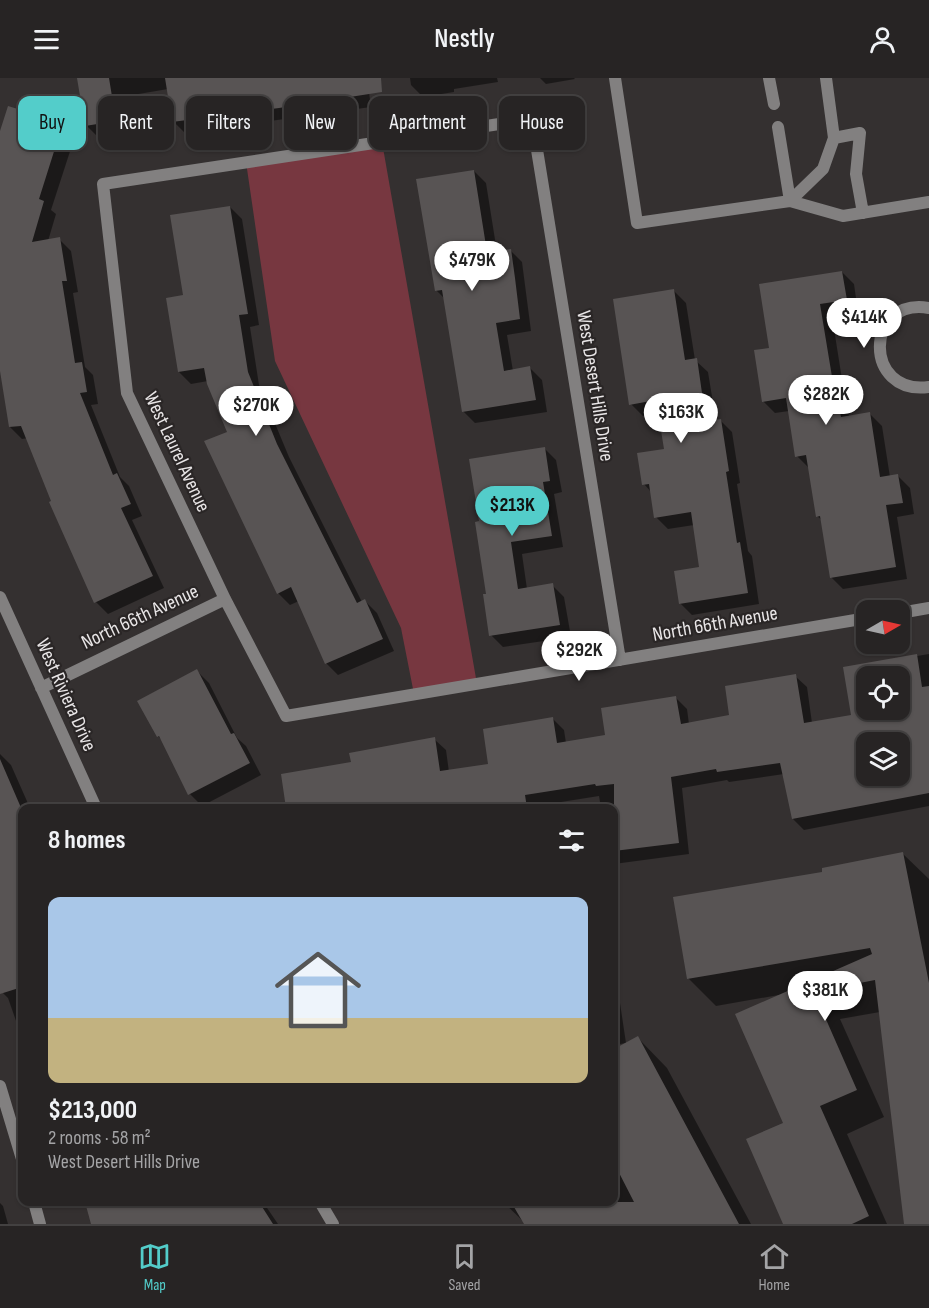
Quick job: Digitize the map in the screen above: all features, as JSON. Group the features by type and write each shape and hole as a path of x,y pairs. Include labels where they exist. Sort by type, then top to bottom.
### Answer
{"street":[{"path":"615,78 637,224 790,201 843,216 929,202"},
{"path":"769,78 774,104"},
{"path":"790,201 823,169 834,138 826,78"},
{"name":"West Desert Hills Drive","path":"103,184 532,119 620,660"},
{"path":"778,127 790,201"},
{"path":"834,138 860,133 856,174 863,213"},
{"name":"West Laurel Avenue","path":"103,184 127,393 225,599 286,716"},
{"path":"929,308 918,306 905,309 893,316 885,326 880,338 879,352 883,365 891,376 902,384 929,390"},
{"name":"West Riviera Drive","path":"0,597 94,804"},
{"name":"North 66th Avenue","path":"40,688 225,599"},
{"path":"910,611 929,608"},
{"name":"North 66th Avenue","path":"286,716 856,620"},
{"path":"0,1086 18,1146"},
{"path":"35,1206 40,1224"},
{"path":"322,1206 333,1224"}],"shaded area":[{"path":"369,144 369,150 383,150 477,684 414,694 401,628 275,361 246,162 328,150 357,150 357,146"}],"building":[{"path":"77,78 109,78 112,96 98,96 98,124 86,126 86,96 80,96"},
{"path":"165,78 381,78 382,92 356,96 284,96 284,107 272,109 272,96 186,96 186,120 174,122 174,96 168,96"},
{"path":"8,106 18,109 18,150 54,150 39,199 44,201 32,242 60,237 67,281 62,281 75,363 82,362 87,392 80,393 113,475 117,473 131,504 121,508 153,576 94,603 49,502 51,501 21,426 9,427 0,371 0,131"},
{"path":"474,170 487,252 511,249 520,319 496,323 504,371 530,366 536,400 462,412 442,290 435,291 416,179"},
{"path":"230,206 248,314 239,315 248,372 277,444 357,603 365,599 383,639 325,664 291,587 277,594 204,441 227,432 207,384 204,368 178,372 166,298 183,295 170,215"},
{"path":"842,271 847,300 820,304 836,401 838,400 841,417 870,412 880,477 898,474 903,503 886,505 896,567 830,578 820,516 816,517 806,455 795,457 786,398 762,402 754,350 769,348 759,284"},
{"path":"674,289 685,360 697,358 706,421 721,419 729,471 726,472 737,543 740,542 748,593 679,604 674,571 699,567 691,512 654,518 649,484 642,485 637,453 664,449 656,400 629,405 613,299"},
{"path":"545,447 550,481 543,482 552,536 511,542 518,589 553,583 560,625 489,636 483,594 486,594 475,522 479,521 469,459"},
{"path":"917,654 922,687 929,686 929,793 792,819 780,763 717,772 716,769 671,777 679,843 618,851 618,804 614,804 614,784 596,786 595,784 525,795 526,804 285,804 281,774 351,762 349,753 435,737 440,771 488,764 483,729 553,717 557,743 605,735 601,708 676,696 681,724 729,715 725,686 796,674 804,723 851,715 843,667"},
{"path":"197,669 231,734 234,733 250,763 188,795 159,736 157,737 137,701"},
{"path":"0,759 19,804 18,988 0,994"},
{"path":"903,852 929,983 929,1224 904,1224 875,980 814,992 857,1090 820,1106 869,1216 852,1224 783,1224 746,1139 783,1123 735,1014 872,954 870,948 687,979 673,897 822,872 822,868"},
{"path":"638,1036 739,1224 524,1224 513,1206 618,1206 618,1202 634,1202 618,1171 618,1047"},
{"path":"86,1206 262,1206 273,1224 91,1224"}]}
